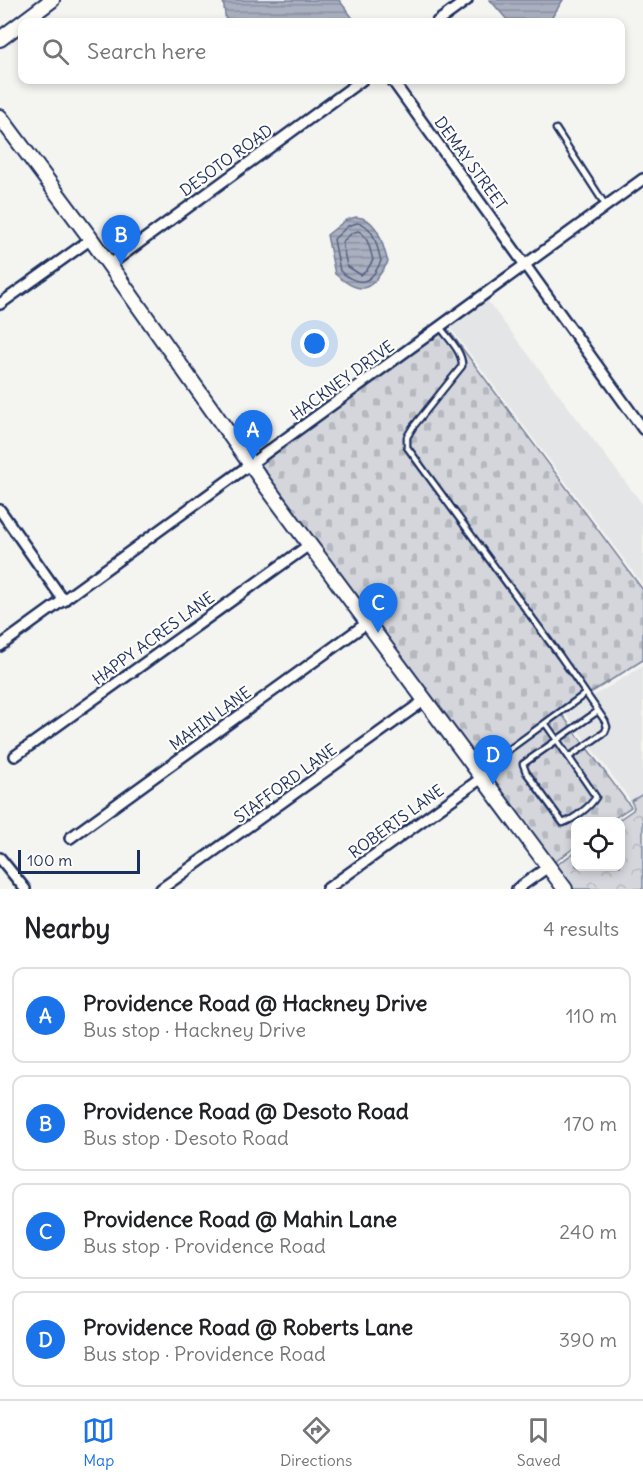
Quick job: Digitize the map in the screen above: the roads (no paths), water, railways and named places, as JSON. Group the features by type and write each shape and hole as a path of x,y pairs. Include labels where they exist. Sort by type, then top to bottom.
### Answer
{"street":[{"path":"28,18 52,0"},
{"path":"443,18 467,0"},
{"path":"0,39 18,26"},
{"name":"DESOTO ROAD","path":"109,265 357,84"},
{"name":"DEMAY STREET","path":"395,84 643,429"},
{"path":"0,117 91,239 250,465 565,889"},
{"name":"HACKNEY DRIVE","path":"0,646 643,179"},
{"path":"0,304 91,239"},
{"path":"0,510 64,601"},
{"name":"HAPPY ACRES LANE","path":"15,756 309,545"},
{"name":"MAHIN LANE","path":"70,838 367,623"},
{"name":"STAFFORD LANE","path":"161,889 425,700"},
{"name":"ROBERTS LANE","path":"327,889 481,774"},
{"path":"0,858 25,889"},
{"path":"517,889 548,867"}],"lane":[{"path":"556,129 606,206"},
{"path":"440,327 459,352 463,360 462,366 413,427 407,437 407,447 554,648 607,727 605,732 569,758"},
{"path":"481,774 585,694"},
{"path":"545,723 557,740 596,797 593,802 562,824 526,772 523,764 557,740 598,711"}],"water":[{"path":"223,0 339,0 352,18 225,18"},
{"path":"490,0 563,0 552,18 506,18"},
{"path":"356,217 364,218 375,227 388,262 371,285 365,288 353,286 335,274 327,235 346,220"}],"place":[{"name":"Providence Road @ Desoto Road","path":"121,265"},
{"name":"Providence Road @ Hackney Drive","path":"253,460"},
{"name":"Providence Road @ Mahin Lane","path":"378,633"},
{"name":"Providence Road @ Roberts Lane","path":"493,785"}]}
